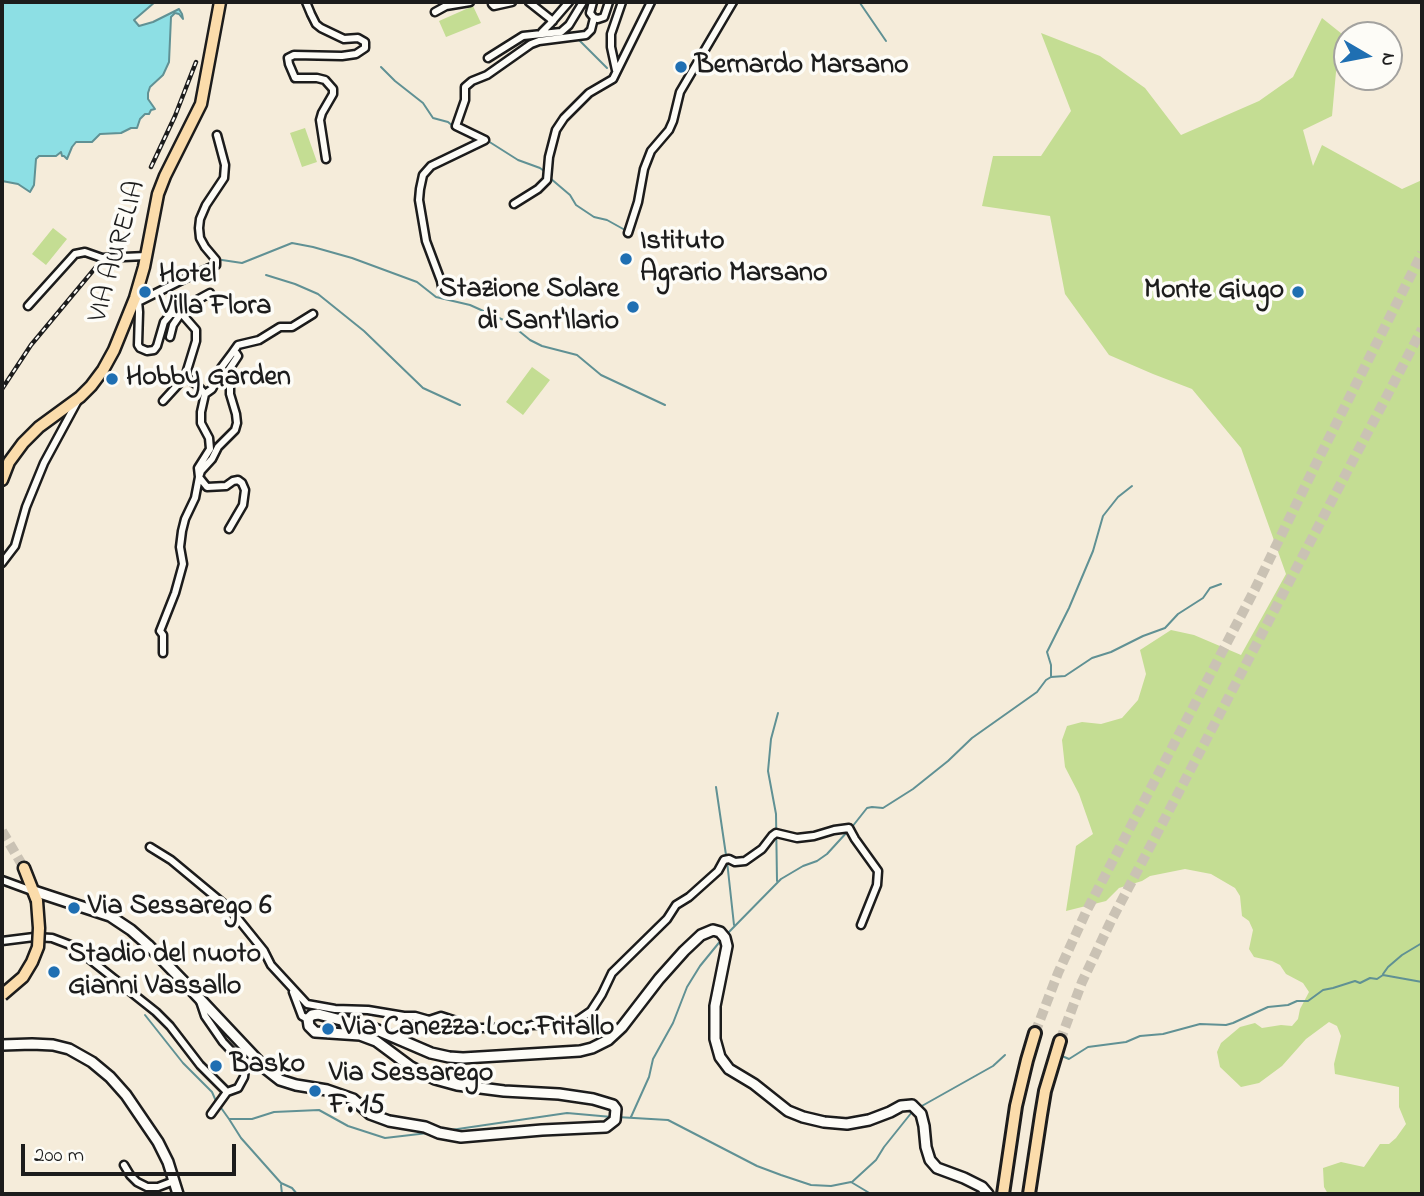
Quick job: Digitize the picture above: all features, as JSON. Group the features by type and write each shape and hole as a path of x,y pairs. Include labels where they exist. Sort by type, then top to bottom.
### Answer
{"highway":[{"path":"1003,1194 1016,1105 1035,1033"},
{"path":"1029,1194 1045,1091 1060,1041"}],"main road":[{"name":"VIA AURELIA","path":"2,480 9,462 23,443 39,427 80,397 103,370 114,350 136,300 158,194 195,119 205,88 220,2"},
{"path":"2,995 23,977 33,962 38,947 39,928 35,896 24,868"}],"street":[{"path":"306,2 316,24 321,28 344,39 358,38 365,42 365,48 356,54 342,57 293,55 288,58 295,78 325,80 332,89 320,120 326,159"},
{"path":"435,12 446,6 470,2"},
{"path":"494,2 494,6 512,2"},
{"path":"529,2 553,21"},
{"path":"540,33 569,2"},
{"path":"488,58 523,36 561,32 583,2"},
{"path":"443,292 426,241 419,200 426,169 485,139 456,127 465,100 466,87 531,44 586,35 591,30 594,18 590,10 593,2"},
{"path":"594,18 604,17 609,2"},
{"path":"616,70 611,34 622,2"},
{"path":"514,204 547,180 556,130 589,93 613,79 651,2"},
{"path":"628,233 639,202 651,151 674,121 680,92 733,2"},
{"path":"163,401 185,377 196,341 196,330 182,314 171,314 164,322 154,351 140,348 136,300 216,265 216,260 200,238 199,228 206,205 224,178 225,165 217,135"},
{"path":"28,306 75,254 85,252 102,258 146,256"},
{"path":"170,337 173,325 186,306 209,293"},
{"path":"229,529 243,505 245,490 238,480 226,486 207,487 200,477 198,468 211,444 200,417 205,394 212,389 221,368 237,345 259,340 280,327 292,327 313,314"},
{"path":"163,653 164,642 160,631 183,564 180,547 182,531 195,498 201,471 218,447 235,430 237,423 230,394 230,368 237,359 236,353 233,352"},
{"path":"185,377 205,394"},
{"path":"2,563 15,546 26,507 44,463 80,397"},
{"path":"150,847 171,860 230,909 264,951 271,965 307,1004 415,1016 429,1020 441,1016 478,1028 510,1028 518,1025 527,1027 578,1020 592,1010 612,973 667,919 676,905 690,897 718,871 724,860 745,861 762,849 776,833 797,838 849,828 878,871 877,884 861,925"},
{"path":"2,880 35,896 110,916 120,923 148,945 266,1069 280,1080 327,1090 353,1099 370,1114 388,1121 461,1137 606,1127 616,1117 616,1109 613,1105 593,1099 504,1091 457,1085 435,1079 411,1067 376,1041 360,1035 315,1032 309,1026 308,1020 312,1015 318,1014 375,1029 431,1053 449,1057 580,1051 608,1040 622,1027 684,951 701,935 713,930 724,936 727,946 715,1006 715,1039 720,1057 729,1069 754,1084 788,1111 803,1118 847,1124 869,1120 901,1106 912,1105 921,1114 930,1160 937,1168 982,1187 988,1194"},
{"path":"2,941 52,938 73,946 156,1012 200,1065 227,1092"},
{"path":"293,990 302,1017 308,1020"},
{"path":"199,998 205,1016 245,1069 244,1077 237,1088 227,1092 213,1111"},
{"path":"2,1045 53,1045 69,1049 92,1062 110,1077 126,1095 158,1142 168,1162 178,1194"},
{"path":"124,1165 136,1182 147,1187 158,1187 174,1181"}],"green space":[{"path":"473,6 481,23 446,37 439,21"},
{"path":"1322,18 1333,27 1334,91 1332,116 1303,130 1313,166 1322,145 1402,189 1422,180 1422,1194 1328,1194 1324,1187 1323,1168 1341,1162 1364,1167 1380,1144 1389,1144 1406,1124 1399,1107 1399,1087 1335,1074 1334,1064 1341,1036 1337,1026 1329,1022 1306,1039 1282,1066 1259,1083 1241,1087 1220,1067 1217,1052 1221,1043 1240,1027 1255,1023 1262,1028 1292,1026 1298,1019 1309,992 1303,983 1286,974 1280,965 1254,957 1249,949 1253,930 1249,921 1242,916 1240,896 1235,888 1211,874 1185,869 1150,876 1119,888 1106,901 1066,911 1076,846 1093,834 1079,794 1065,767 1062,740 1067,726 1082,722 1101,724 1122,718 1138,700 1146,674 1140,650 1171,630 1194,635 1241,655 1286,574 1241,448 1192,389 1109,355 1065,294 1050,216 982,206 993,156 1041,156 1071,111 1041,33 1100,56 1145,88 1181,135 1259,101 1293,77"},
{"path":"305,128 317,162 302,167 290,133"},
{"path":"53,228 67,239 46,265 32,254"},
{"path":"532,367 550,380 523,415 506,402"}],"water":[{"path":"2,2 155,2 134,20 139,26 179,9 183,19 175,13 171,17 169,62 163,75 150,87 148,93 148,99 155,109 140,119 137,128 121,133 100,134 92,142 76,142 67,159 61,152 56,156 39,156 36,159 34,185 30,192 18,184 2,181"}],"waterway":[{"path":"856,2 860,3 886,41"},
{"path":"543,9 553,17"},
{"path":"578,39 607,68"},
{"path":"381,67 423,103 433,118 448,122 454,127"},
{"path":"488,141 518,160 544,171"},
{"path":"550,178 570,195 576,205 594,217 607,220 625,230"},
{"path":"667,239 713,244"},
{"path":"222,260 242,263 292,243 352,258 417,282 436,297 470,305 508,322 530,340 577,355 601,375 665,405"},
{"path":"266,275 318,294 364,331 423,388 460,405"},
{"path":"1051,676 1047,652 1093,551 1103,516 1118,497 1132,486"},
{"path":"852,827 867,808 883,808 913,789 972,738 1037,692 1046,680 1065,676 1092,658 1165,628 1178,614 1203,598 1210,588 1221,584"},
{"path":"777,881 776,814 768,771 771,739 778,713"},
{"path":"716,787 726,855"},
{"path":"726,935 781,879 827,854 848,831"},
{"path":"727,861 734,925"},
{"path":"631,1117 649,1077 653,1059 673,1023 687,987 722,939"},
{"path":"1383,974 1402,955 1422,943"},
{"path":"1062,1056 1069,1059 1088,1047 1126,1042 1140,1036 1163,1034 1200,1024 1226,1025 1268,1007 1308,1001 1323,990 1355,981 1360,983 1370,978 1377,979 1383,975 1422,982"},
{"path":"145,1015 183,1063 212,1092 216,1101"},
{"path":"920,1107 993,1066 1005,1055"},
{"path":"219,1105 229,1119 252,1119 274,1112 319,1110 348,1126 385,1138 428,1133"},
{"path":"852,1182 876,1160 912,1112"},
{"path":"451,1130 567,1113 612,1117"},
{"path":"617,1117 668,1120 757,1166 781,1175 811,1185 831,1186 851,1182 871,1194"},
{"path":"229,1119 241,1138 281,1183 292,1188 297,1194"},
{"path":"281,1185 282,1194"}],"tunnel":[{"path":"1035,1033 1058,973 1086,912 1255,589 1422,253"},
{"path":"1060,1041 1082,982 1111,921 1422,329"},
{"path":"2,831 24,868"}],"railway":[{"path":"151,167 196,62"},
{"path":"2,389 31,345 96,267"}],"place":[{"name":"Bernardo Marsano","path":"681,67"},
{"name":"Istituto Agrario Marsano","path":"626,259"},
{"name":"Hotel Villa Flora","path":"145,292"},
{"name":"Monte Giugo","path":"1298,292"},
{"name":"Stazione Solare di Sant'Ilario","path":"633,307"},
{"name":"Hobby Garden","path":"112,379"},
{"name":"Via Sessarego 6","path":"74,908"},
{"name":"Stadio del nuoto Gianni Vassallo","path":"54,972"},
{"name":"Via Canezza Loc. Fritallo","path":"328,1029"},
{"name":"Basko","path":"216,1066"},
{"name":"Via Sessarego F. 15","path":"315,1091"}]}
